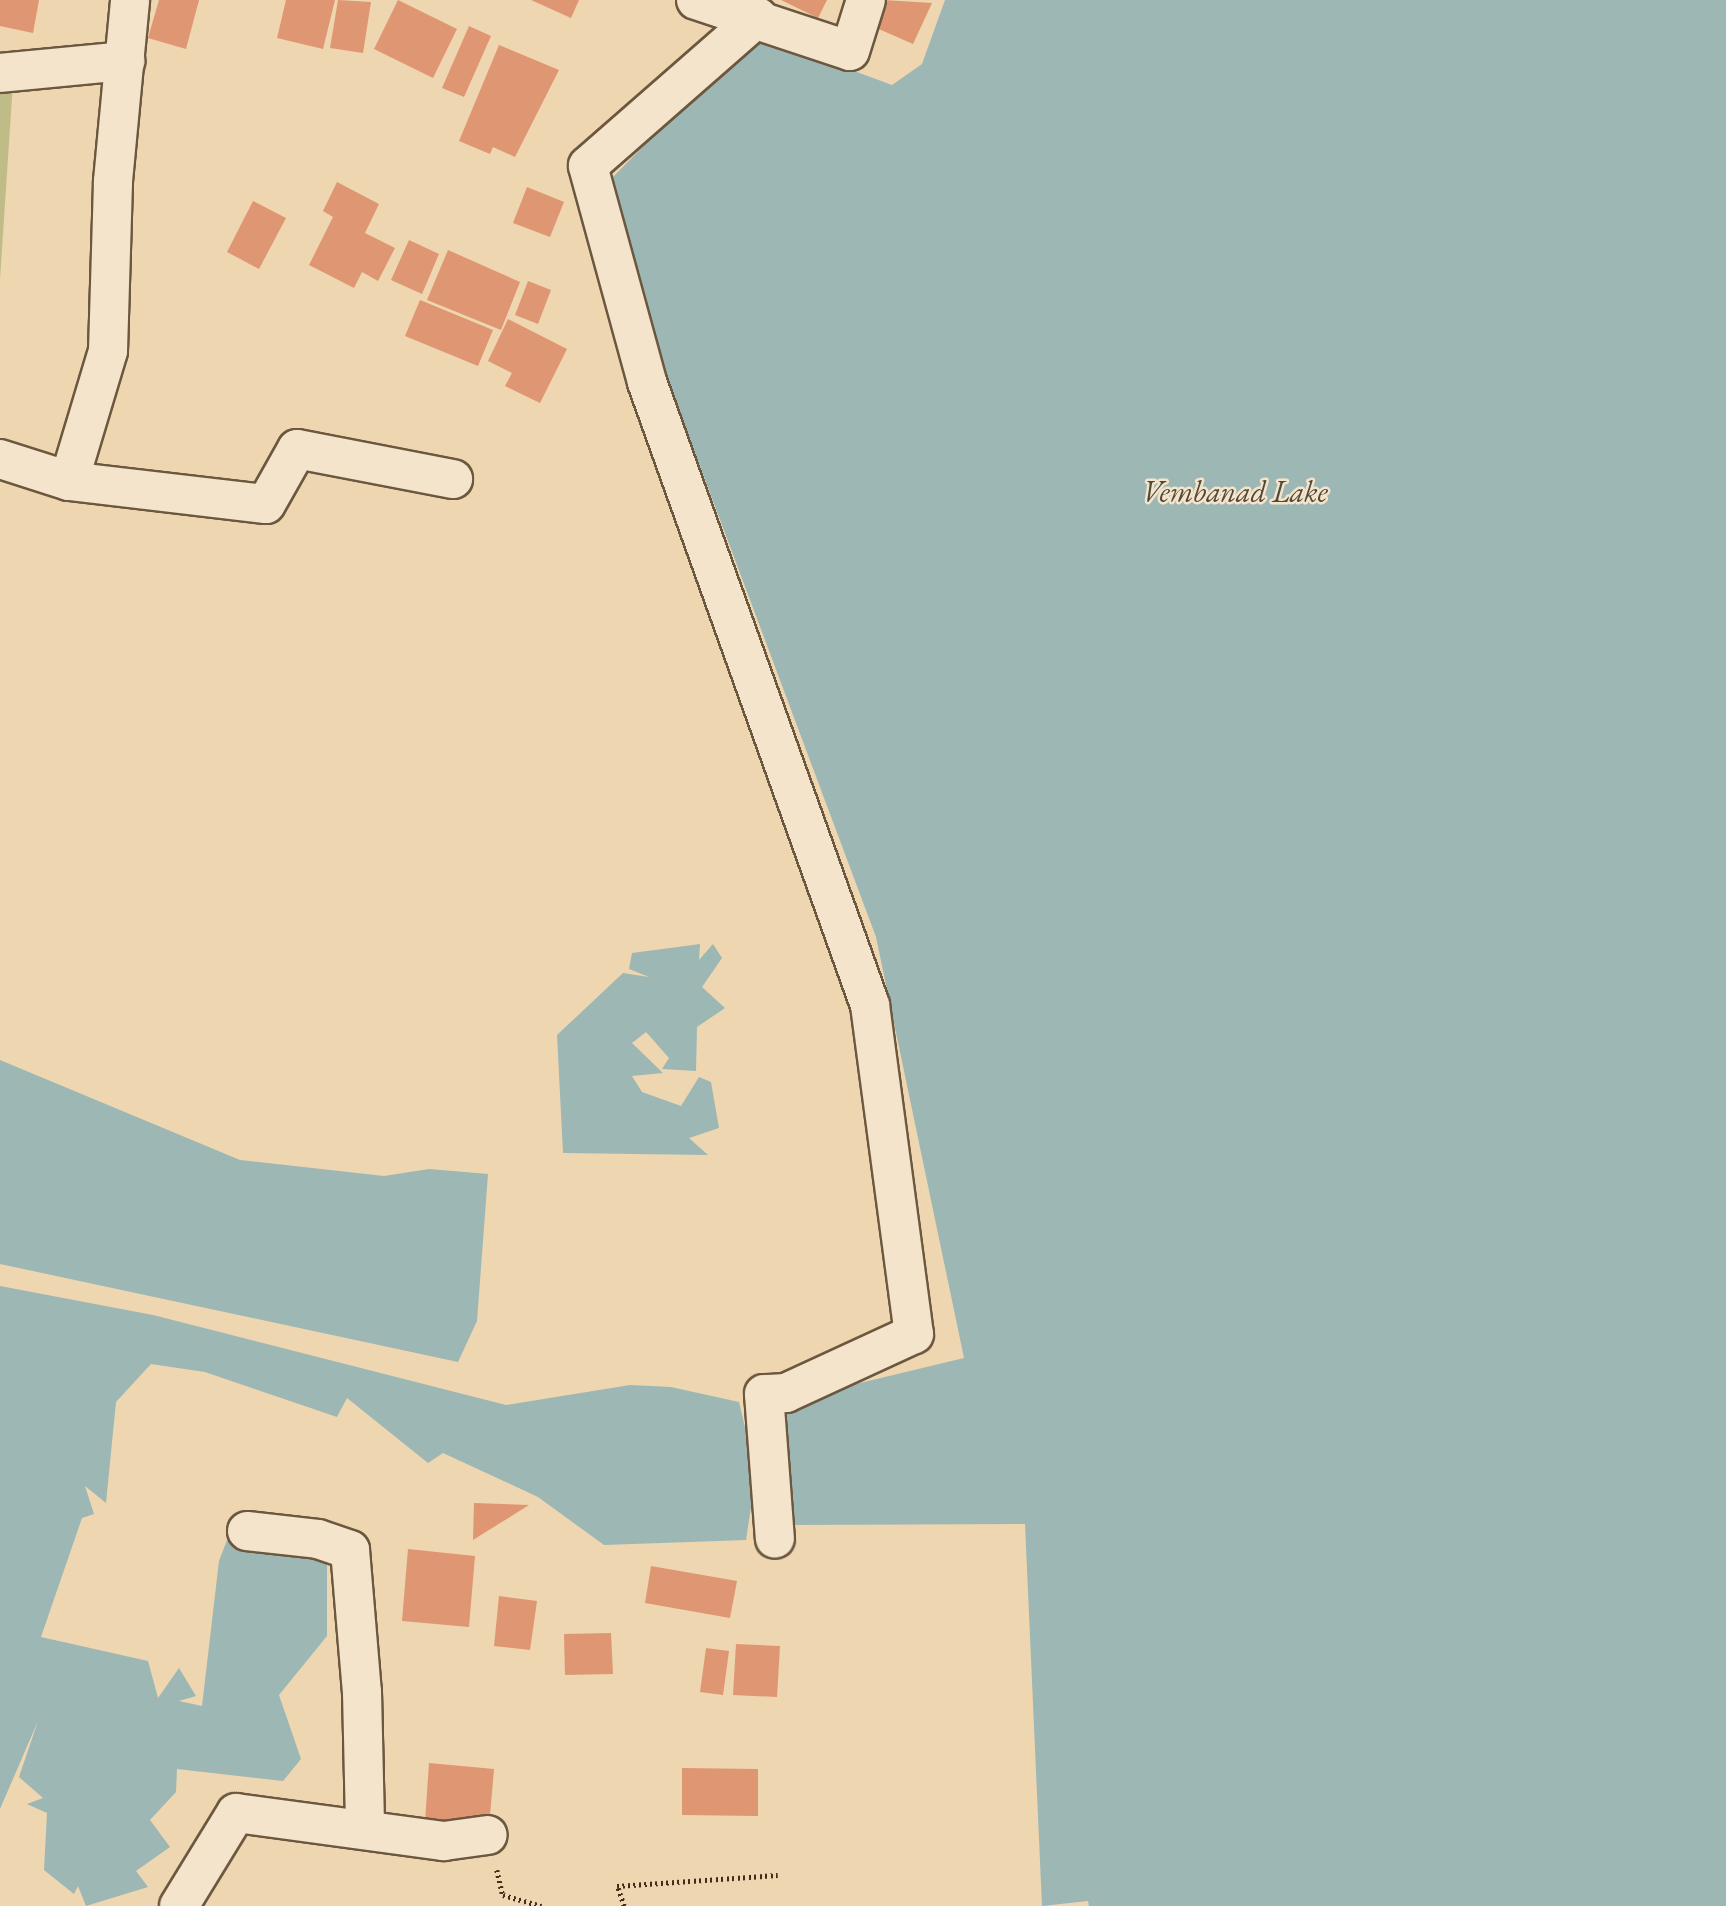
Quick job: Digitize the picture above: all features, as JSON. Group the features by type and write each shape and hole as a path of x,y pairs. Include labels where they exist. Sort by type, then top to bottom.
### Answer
{"street":[{"path":"69,481 108,351 113,181 130,0"},
{"path":"696,0 758,17 850,51 866,0"},
{"path":"758,17 587,166 647,382 870,1005 914,1334 786,1392 765,1394 775,1539"},
{"path":"0,73 125,61"},
{"path":"0,459 69,481 266,504 297,449 453,479"},
{"path":"247,1531 318,1539 350,1550 362,1692 365,1828"},
{"path":"179,1906 236,1813 365,1828 444,1841 488,1835"}],"path":[{"path":"488,1835 503,1895 541,1906"},
{"path":"624,1906 617,1886 778,1875"}],"shaded area":[{"path":"13,82 0,279 0,85"}],"water":[{"name":"Vembanad Lake","path":"945,0 1726,0 1726,1906 1089,1906 1088,1901 1042,1906 1025,1524 795,1525 785,1401 964,1358 876,937 651,335 646,304 607,183 754,34 892,85 922,64"},
{"path":"700,944 699,960 713,944 722,958 702,987 725,1008 697,1027 696,1071 662,1069 669,1058 646,1032 632,1043 663,1073 632,1076 642,1092 681,1106 699,1077 711,1082 719,1128 689,1138 708,1155 563,1153 557,1035 623,973 649,977 629,969 632,953"},
{"path":"0,1060 240,1160 384,1176 429,1169 488,1174 477,1321 458,1362 0,1264"},
{"path":"0,1286 153,1315 506,1405 630,1385 671,1387 739,1402 756,1474 746,1540 604,1545 538,1497 443,1453 428,1463 347,1398 337,1417 205,1372 151,1364 116,1402 106,1503 85,1486 94,1514 82,1518 41,1637 148,1661 158,1698 179,1668 196,1696 179,1701 202,1706 219,1561 227,1540 260,1538 327,1548 327,1636 279,1695 301,1759 283,1781 177,1769 176,1792 150,1820 170,1847 136,1871 148,1887 86,1906 78,1886 74,1894 44,1870 47,1813 27,1804 43,1798 19,1777 38,1721 0,1809"}],"building":[{"path":"0,0 39,0 33,33 0,26"},
{"path":"159,0 199,0 186,49 148,38"},
{"path":"286,0 335,0 323,49 277,38"},
{"path":"338,0 371,2 363,53 330,48"},
{"path":"398,0 457,29 433,78 374,49"},
{"path":"531,0 579,0 571,18"},
{"path":"781,0 827,0 818,18"},
{"path":"884,0 932,3 913,44 872,26"},
{"path":"469,26 491,36 464,97 442,88"},
{"path":"499,45 559,70 515,157 493,147 490,154 459,141"},
{"path":"337,182 379,204 365,233 395,248 378,281 362,272 354,288 309,265 333,217 323,211"},
{"path":"527,187 564,202 550,237 513,223"},
{"path":"253,201 286,218 259,269 227,252"},
{"path":"409,240 439,254 422,294 391,280"},
{"path":"448,250 520,282 501,330 427,300"},
{"path":"528,281 551,290 538,324 515,315"},
{"path":"420,300 493,330 478,366 405,336"},
{"path":"508,319 567,349 540,403 505,386 512,373 488,361"},
{"path":"474,1503 529,1505 473,1540"},
{"path":"408,1549 475,1556 469,1627 402,1621"},
{"path":"651,1566 737,1581 730,1618 645,1603"},
{"path":"499,1596 537,1601 530,1650 494,1646"},
{"path":"611,1633 613,1674 565,1675 564,1634"},
{"path":"736,1644 780,1646 777,1697 733,1695"},
{"path":"706,1648 729,1651 723,1695 700,1692"},
{"path":"429,1763 494,1769 489,1827 425,1822"},
{"path":"682,1768 758,1769 758,1816 682,1815"}]}
